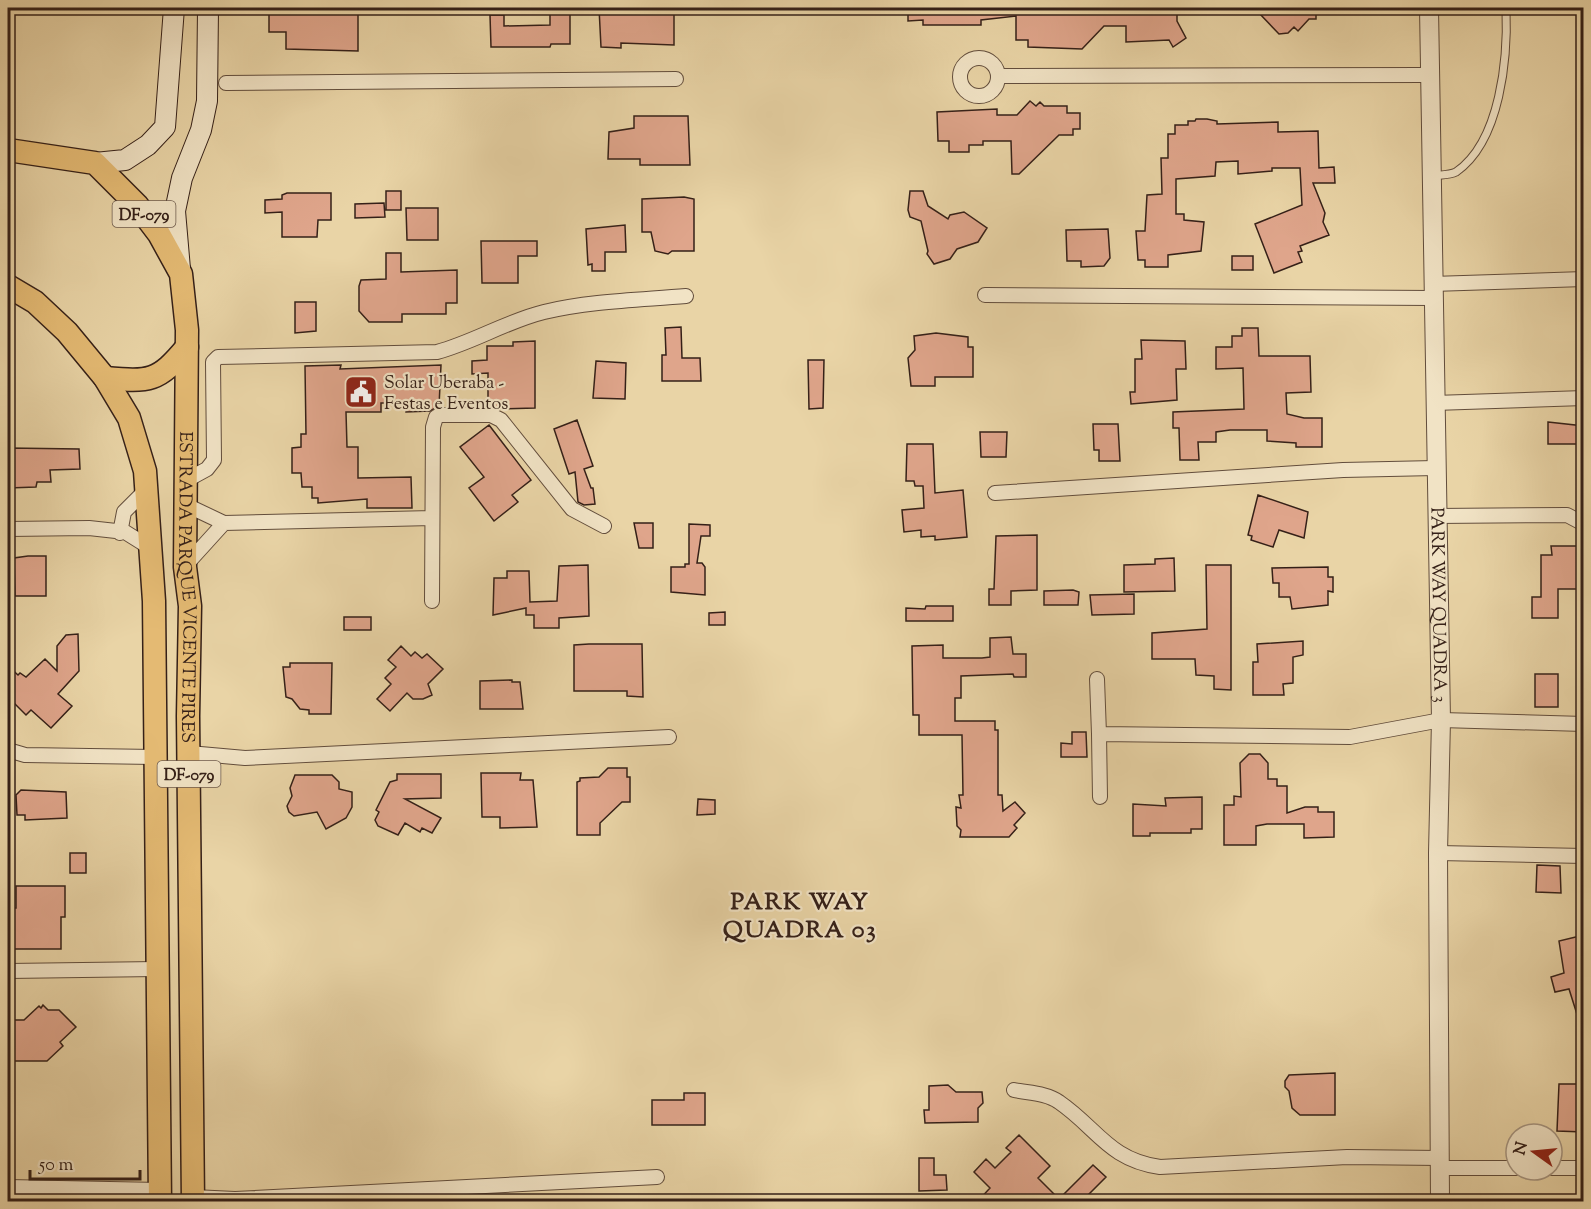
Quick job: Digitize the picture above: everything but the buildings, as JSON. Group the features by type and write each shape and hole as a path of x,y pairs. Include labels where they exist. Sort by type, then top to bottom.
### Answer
{"main road":[{"path":"8,150 94,164 125,160 148,145 165,127 174,8"},
{"path":"181,274 175,211 182,178 201,130 207,96 208,8"},
{"name":"ESTRADA PARQUE VICENTE PIRES","path":"94,164 137,206 159,234 181,274 187,347 184,504 185,567 190,606 193,1199"},
{"name":"ESTRADA PARQUE VICENTE PIRES","path":"8,286 35,302 67,332 105,378 129,418 145,471 154,601 160,1196"},
{"path":"105,378 144,380 157,377 167,371 187,347"}],"street":[{"name":"PARK WAY QUADRA 3","path":"1429,8 1430,177 1441,720 1438,853 1440,1202"},
{"path":"207,70 226,84"},
{"path":"998,76 1429,75"},
{"path":"207,96 226,84 676,79"},
{"path":"985,295 1432,291 1584,279"},
{"path":"185,481 207,470 214,460 213,362 218,357 437,352 462,345 511,322 544,312 591,304 686,296"},
{"path":"1434,404 1584,398"},
{"path":"432,601 433,427 436,417 491,416 501,420 572,509 604,526"},
{"path":"995,493 1343,470 1435,468"},
{"path":"120,533 124,512 147,489"},
{"path":"184,504 224,523 432,518"},
{"path":"1436,516 1567,515 1581,518"},
{"path":"185,567 224,523"},
{"path":"8,529 89,528 124,532 149,547"},
{"path":"1097,679 1100,796"},
{"path":"1099,734 1350,737 1441,720 1584,724"},
{"path":"189,753 245,758 669,737"},
{"path":"8,750 25,755 154,757"},
{"path":"1438,853 1584,856"},
{"path":"8,971 157,969"},
{"path":"1014,1090 1043,1095 1058,1101 1118,1154 1146,1165 1160,1167 1347,1157 1504,1167"},
{"path":"1564,1167 1584,1168"},
{"path":"193,1199 235,1199 657,1177"},
{"path":"8,1187 160,1196"}],"lane":[{"path":"1430,177 1454,173 1476,151 1489,124 1501,90 1508,39 1506,8"}],"place":[{"name":"Solar Uberaba - Festas e Eventos","path":"361,392"}],"district":[{"name":"PARK WAY QUADRA 03","path":"800,915"}]}
